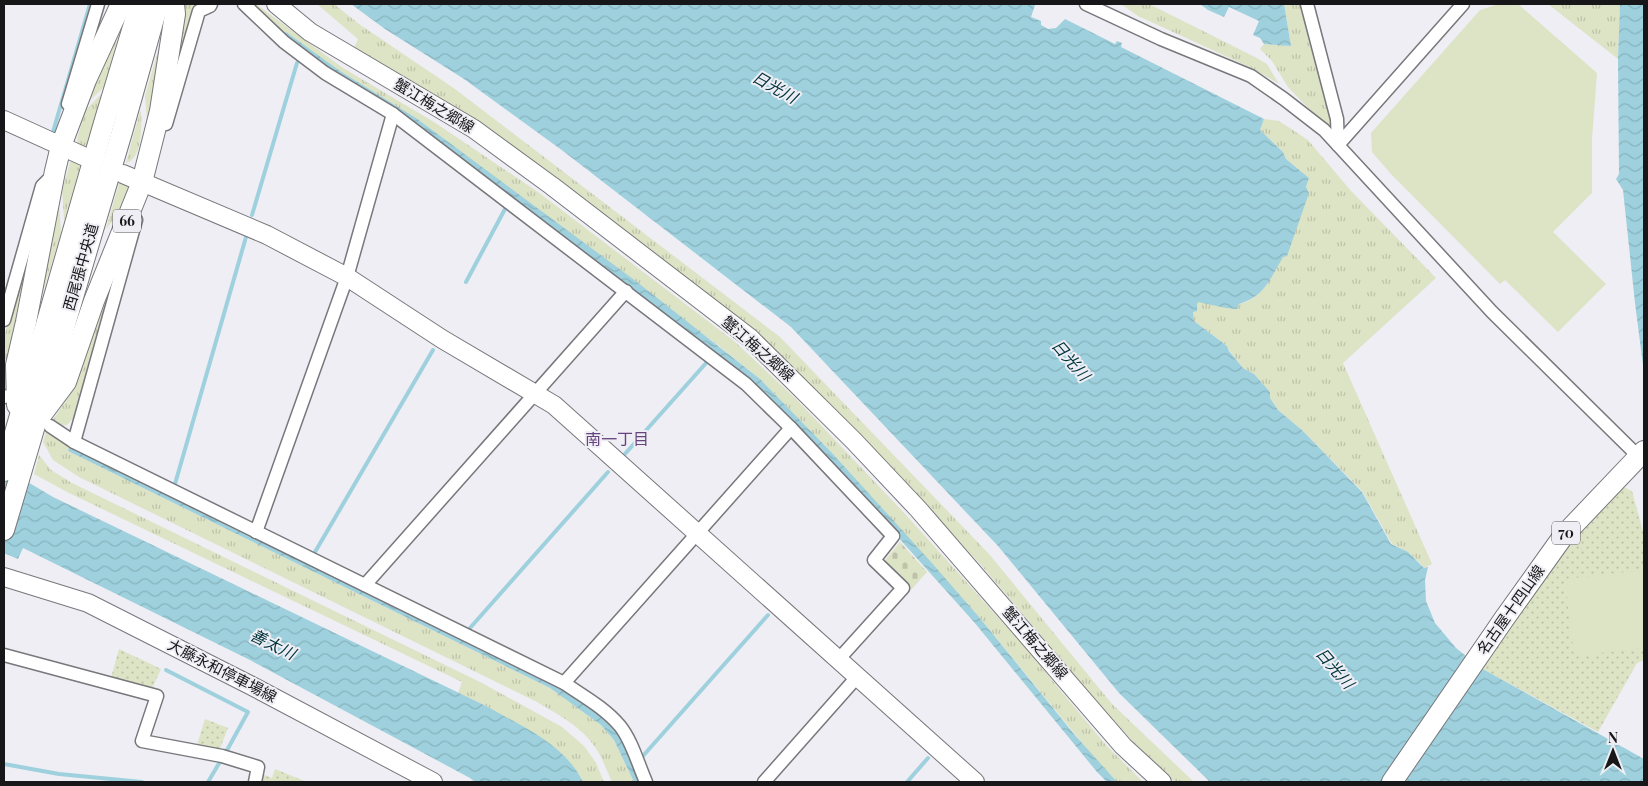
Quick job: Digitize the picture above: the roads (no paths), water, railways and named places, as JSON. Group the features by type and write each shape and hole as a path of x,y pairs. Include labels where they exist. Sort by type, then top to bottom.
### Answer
{"main road":[{"name":"66","path":"34,424 16,365 26,322 54,171 61,146 86,80 121,4"},
{"name":"西尾張中央道","path":"34,424 104,123 140,4"},
{"name":"西尾張中央道","path":"4,471 18,453 34,424 122,132 158,4"},
{"name":"66","path":"34,424 66,382 94,301 144,183 160,110 175,14 174,4"},
{"name":"蟹江梅之郷線","path":"276,4 310,32 474,129 552,186 750,338 847,434 919,510 1123,746 1162,782"},
{"path":"4,120 83,156"},
{"path":"123,174 267,235 347,277 442,339 554,405 975,782"},
{"name":"西尾張中央道","path":"4,530 18,453"},
{"name":"名古屋十四山線","path":"1392,782 1564,534 1641,453"},
{"name":"大藤永和停車場線","path":"4,577 88,603 252,686 433,782"}],"street":[{"path":"61,146 69,100 98,4"},
{"path":"74,442 146,170 157,154 199,11 211,4"},
{"path":"244,4 284,42 325,73 393,114 746,384 791,428 893,536 874,560 903,588 838,660"},
{"path":"1086,4 1161,39 1251,76 1324,130 1492,312 1641,453"},
{"path":"1307,4 1337,119 1338,145"},
{"path":"1338,145 1463,4"},
{"path":"256,532 347,277 393,114"},
{"path":"4,320 42,186 54,171"},
{"path":"364,585 626,291"},
{"path":"34,424 564,683 599,707 620,726 646,782"},
{"path":"564,683 791,428"},
{"path":"4,655 158,696 142,741 222,756 258,767 255,782"},
{"path":"764,782 857,677"}],"water":[{"name":"日光川","path":"351,4 1033,4 1035,5 1031,17 1041,21 1041,25 1048,29 1056,28 1065,19 1115,44 1117,41 1122,43 1121,47 1264,119 1260,130 1283,152 1286,159 1309,178 1306,187 1309,193 1287,256 1283,257 1266,286 1248,301 1239,304 1237,309 1198,302 1197,311 1193,312 1194,321 1227,346 1243,368 1254,374 1270,392 1270,398 1278,410 1303,431 1362,492 1391,544 1408,552 1424,568 1428,567 1425,580 1426,601 1435,623 1456,648 1481,668 1644,759 1644,782 1210,782 1119,693 998,546 791,327 563,151 464,79 385,29"},
{"path":"1200,4 1284,4 1291,46 1264,44 1260,38 1253,35 1259,21 1229,7 1224,17"},
{"path":"1620,4 1644,4 1644,373 1623,190 1616,179 1619,174 1618,59"},
{"path":"286,32 340,71 416,118 637,282 760,379 833,454 931,562 979,617 1074,734 1117,782 1107,782 1097,772 974,622 827,458 754,384 629,286 455,155 283,36"},
{"path":"69,447 559,686 595,711 619,735 640,782 634,782 614,740 601,725 550,688 68,451"},
{"name":"善太川","path":"4,468 53,497 486,706 541,737 554,747 575,769 583,782 475,782 250,660 23,548 18,559 4,553"}],"waterway":[{"path":"53,132 90,4"},
{"path":"252,215 297,63"},
{"path":"466,282 505,209"},
{"path":"175,484 246,237"},
{"path":"315,552 433,350"},
{"path":"624,455 707,362"},
{"path":"470,628 608,472"},
{"path":"642,757 768,615"},
{"path":"166,670 248,712 226,752"},
{"path":"907,782 928,758"},
{"path":"208,782 221,760"},
{"path":"4,764 59,774 142,782"}],"district":[{"name":"南一丁目","path":"617,439"}]}
